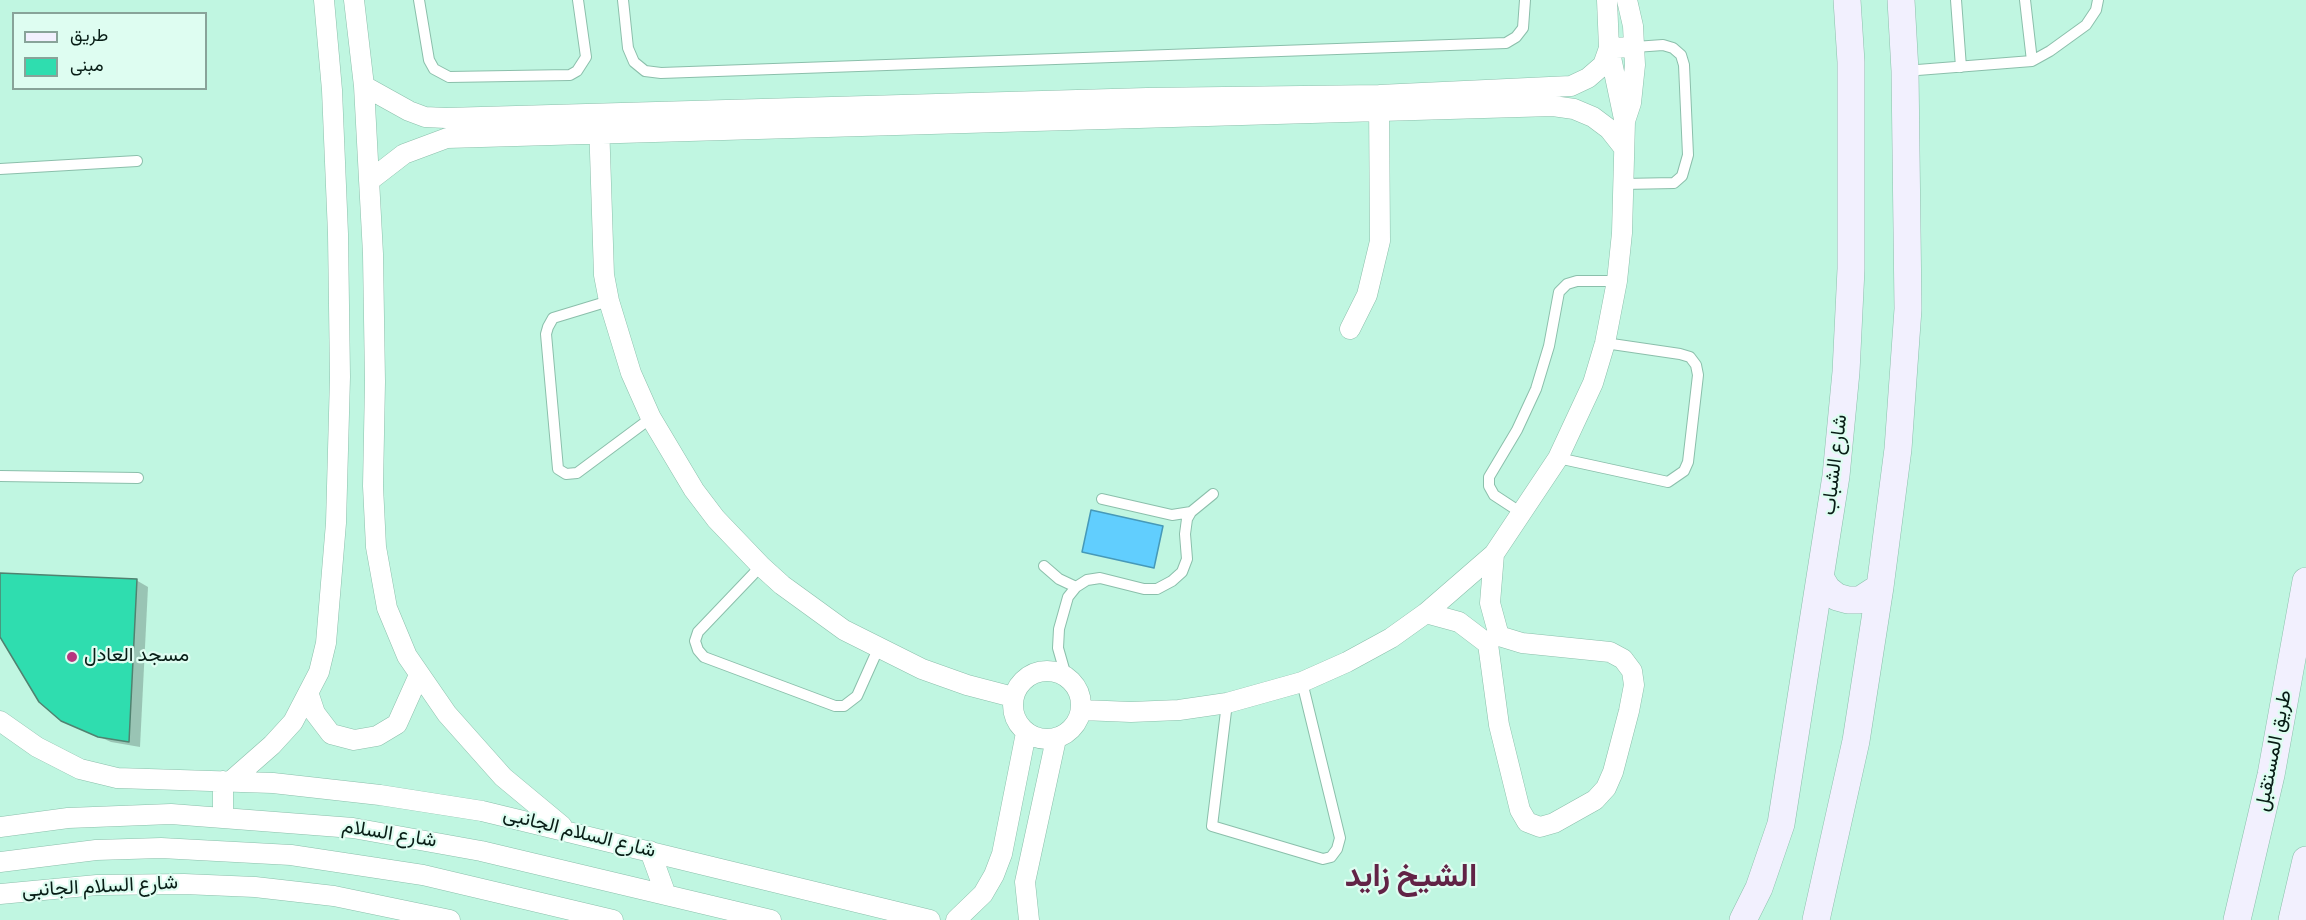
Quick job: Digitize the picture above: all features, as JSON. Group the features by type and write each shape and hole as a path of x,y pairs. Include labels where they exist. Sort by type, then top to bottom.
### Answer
{"street":[{"path":"223,817 227,781 279,737 293,722 319,672 326,643 336,523 340,377 336,179 324,0"},
{"path":"354,0 364,86 373,254 375,382 373,486 376,547 387,608 396,633 419,675 473,747 519,792 569,831"},
{"path":"1607,0 1610,48 1625,121"},
{"path":"1082,710 1131,712 1179,710 1227,704 1302,682 1356,658 1426,613 1494,554 1523,514 1558,458 1593,383 1605,343 1617,281 1625,121 1630,103 1635,47 1628,0"},
{"name":"شارع الشباب","path":"1743,920 1759,888 1781,824 1837,465 1846,372 1851,269 1851,85 1846,0"},
{"path":"1816,920 1856,741 1880,587 1898,449 1908,309 1905,70 1901,0"},
{"path":"1610,48 1635,47"},
{"path":"364,86 446,128 600,135 1061,121 1148,118 1379,103 1551,89 1570,86 1588,78 1603,65 1610,48"},
{"path":"369,181 404,154 446,128 599,116 1060,100 1147,98 1553,106 1574,109 1593,117 1609,129 1624,148"},
{"path":"1147,98 1148,118"},
{"path":"1060,100 1061,121"},
{"path":"1350,328 1367,295 1380,241 1379,103"},
{"path":"825,107 827,128"},
{"path":"599,116 604,275 609,301 624,352 651,418 700,497 716,519 761,566 812,609 878,649 931,673 1013,697"},
{"path":"1426,613 1459,622 1493,640 1610,652 1623,659 1632,671 1634,686 1606,788 1595,800 1554,823 1540,826 1527,822 1520,810 1499,725 1493,640 1490,603 1494,554"},
{"path":"1821,579 1827,589 1848,600 1866,598 1880,587"},
{"name":"طريق المستقبل","path":"2237,920 2269,785 2306,580"},
{"path":"1040,671 1053,671 1066,676 1076,685 1081,696 1082,710 1073,728 1056,739 1041,739 1026,733 1018,723 1013,711 1013,697 1019,685 1028,676 1040,671"},
{"path":"309,695 315,713 331,734 354,740 377,736 397,724 419,675"},
{"name":"شارع السلام الجانبى","path":"0,721 37,747 80,768 117,778 227,781 380,795 482,811 930,920"},
{"path":"956,920 982,894 1002,854 1026,733"},
{"path":"1029,920 1025,882 1056,739"},
{"name":"شارع السلام","path":"0,827 119,814 223,817 332,826 418,838 771,920"},
{"name":"شارع السلام","path":"0,862 96,850 161,848 291,855 423,874 613,920"},
{"path":"650,851 666,895"},
{"path":"1002,854 1029,860"},
{"path":"2292,920 2306,860"},
{"name":"شارع السلام الجانبى","path":"0,894 97,885 184,884 255,887 334,896 450,920"}],"lane":[{"path":"419,0 429,60 434,69 449,77 570,75 577,71 586,57 578,0"},
{"path":"623,0 628,48 634,62 645,71 661,73 1506,43 1516,37 1523,28 1525,0"},
{"path":"1956,0 1962,66"},
{"path":"2025,0 2032,61"},
{"path":"1905,70 2032,61 2086,26 2096,10 2098,0"},
{"path":"1623,184 1674,183 1682,176 1689,155 1684,65 1681,55 1673,48 1663,45 1635,47"},
{"path":"0,169 137,161"},
{"path":"1523,514 1494,495 1489,486 1489,477 1517,430 1536,389 1549,346 1559,292 1567,284 1577,281 1617,281"},
{"path":"609,301 553,318 548,327 546,334 558,468 566,474 577,473 651,418"},
{"path":"1558,458 1668,482 1684,471 1688,462 1698,375 1696,365 1690,357 1680,354 1605,343"},
{"path":"0,476 138,478"},
{"path":"1102,498 1163,513 1181,515 1191,512 1213,494"},
{"path":"1066,676 1058,648 1059,629 1068,597 1076,587 1088,580 1101,578 1144,589 1157,588 1182,572 1187,559 1185,534 1191,512"},
{"path":"1163,513 1185,534"},
{"path":"761,566 698,632 695,641 704,657 835,706 844,706 858,696 878,649"},
{"path":"1044,566 1059,579 1076,587"},
{"path":"1227,704 1212,826 1323,859 1331,857 1337,849 1340,838 1302,682"}],"water":[{"path":"1091,510 1163,526 1154,568 1082,552"}],"building":[{"name":"مسجد العادل","path":"0,573 137,579 129,742 98,737 61,721 39,702 0,637"}],"place":[{"name":"مسجد العادل","path":"72,657"}],"district":[{"name":"الشيخ زايد","path":"1411,879"}]}
